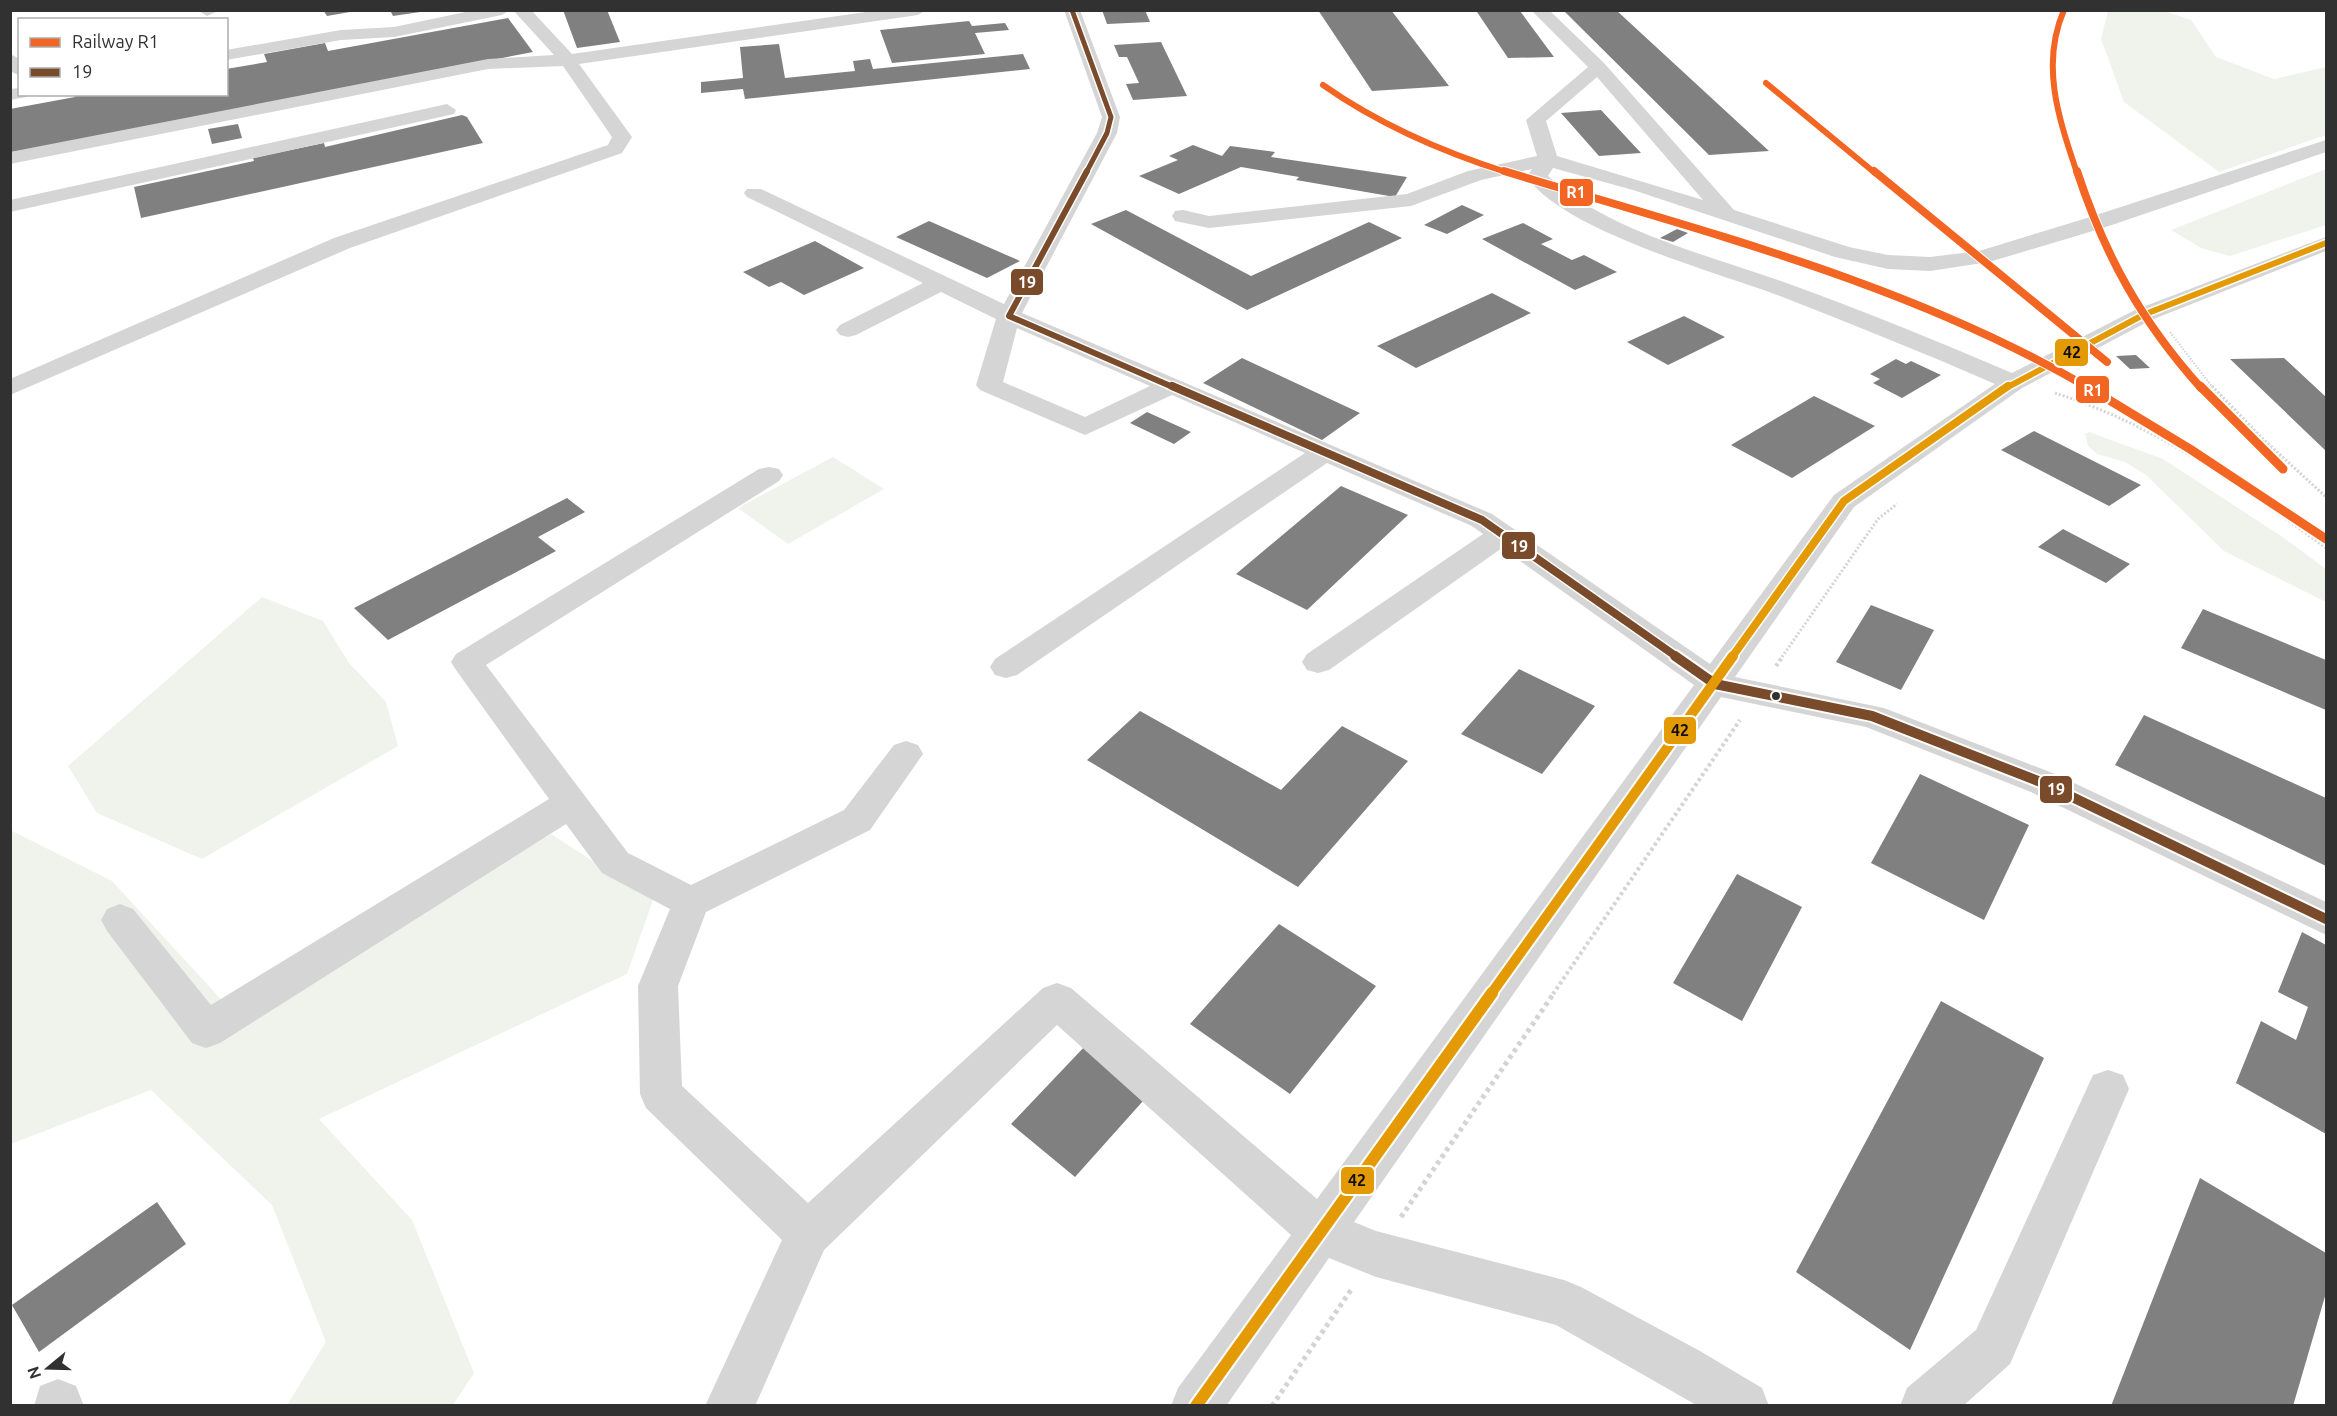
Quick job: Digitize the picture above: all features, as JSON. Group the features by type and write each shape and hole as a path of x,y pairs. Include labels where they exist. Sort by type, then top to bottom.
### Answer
{"street":[{"path":"207,11 212,10"},
{"path":"228,55 341,35 394,32 502,10"},
{"path":"10,388 342,243 615,149 622,137 568,60 521,10"},
{"path":"10,158 488,64 568,60 918,10"},
{"path":"1072,10 1111,117 1107,134 1009,316 989,385 1085,427 1171,386"},
{"path":"1539,10 1598,67 1727,214"},
{"path":"1598,67 1536,120 1548,160 1537,177 1541,182 1571,203 1621,228 1899,334 2013,383"},
{"path":"10,206 447,110"},
{"path":"1183,216 1209,222 1411,201 1475,175 1548,160 1867,258 1910,264 1949,263 1981,257 2095,224 2326,146"},
{"path":"754,193 1009,316 1482,520 1715,684 1872,716 2043,783 2326,919"},
{"path":"1196,1406 1844,501 2013,383 2144,315 2326,243"},
{"path":"848,330 941,283"},
{"path":"1006,667 1325,452"},
{"path":"691,902 615,863 467,662 769,475"},
{"path":"1318,662 1502,534"},
{"path":"808,1234 661,1094 657,986 691,902 857,820 906,754"},
{"path":"120,920 206,1030 571,803"},
{"path":"730,1406 808,1234 1057,1000 1321,1232 1376,1254 1564,1304 1683,1368 1744,1406"},
{"path":"1925,1406 1993,1347 2108,1089"}],"path":[{"path":"2166,327 2217,391 2326,497"},
{"path":"2056,387 2049,391 2110,410 2165,441 2326,548"},
{"path":"1272,1406 1878,519 1906,497"}],"shaded area":[{"path":"2108,11 2164,11 2191,20 2216,57 2274,79 2326,67 2326,135 2219,172 2124,102 2101,39"},
{"path":"2326,169 2326,225 2230,256 2201,248 2171,230"},
{"path":"2089,432 2163,459 2284,538 2326,569 2326,602 2224,551 2146,475 2125,462 2097,454 2088,446 2085,434"},
{"path":"833,457 884,489 788,544 738,508"},
{"path":"262,597 323,621 349,663 386,702 398,746 202,859 97,813 68,766"},
{"path":"10,830 112,881 241,1021 551,834 653,900 627,974 319,1119 412,1220 474,1373 453,1405 287,1405 326,1342 272,1205 151,1090 11,1144"}],"building":[{"path":"323,10 350,10 350,12 327,16"},
{"path":"390,10 420,10 420,12 393,16"},
{"path":"563,10 607,10 620,42 577,48"},
{"path":"1102,10 1145,10 1150,22 1107,24"},
{"path":"1318,10 1391,10 1449,86 1372,91"},
{"path":"1563,10 1616,10 1769,151 1709,155"},
{"path":"1520,11 1554,57 1508,58 1477,12"},
{"path":"508,18 533,52 10,153 10,109 75,96 228,96 228,69 267,62 264,54 325,43 328,51"},
{"path":"969,21 972,26 1005,23 1009,30 975,33 985,54 892,63 880,30"},
{"path":"1161,42 1187,96 1133,100 1126,84 1139,83 1127,57 1119,57 1114,45"},
{"path":"779,44 785,78 855,71 853,61 870,59 873,69 1023,54 1030,69 745,99 743,89 701,93 701,82 743,78 740,47"},
{"path":"1601,110 1641,153 1599,156 1561,113"},
{"path":"462,115 467,117 483,143 141,218 134,187 254,161 253,158 324,143 325,147"},
{"path":"238,124 242,138 212,144 208,129"},
{"path":"1193,145 1222,156 1230,146 1275,152 1271,157 1407,177 1395,197 1296,180 1299,177 1241,167 1179,194 1139,176 1178,160 1169,156"},
{"path":"1462,205 1484,215 1447,234 1424,225"},
{"path":"1126,210 1251,276 1369,222 1402,238 1247,310 1091,224"},
{"path":"929,221 1020,261 987,278 896,237"},
{"path":"1523,223 1553,239 1541,244 1572,260 1584,255 1617,272 1575,290 1482,239"},
{"path":"1677,229 1688,233 1673,242 1660,238"},
{"path":"815,241 864,268 804,295 781,282 769,287 743,272"},
{"path":"1492,293 1531,313 1416,368 1377,346"},
{"path":"1684,316 1725,337 1668,365 1627,342"},
{"path":"2136,355 2150,368 2130,369 2116,356"},
{"path":"1242,358 1360,413 1322,440 1203,383"},
{"path":"2284,358 2326,397 2326,451 2230,359"},
{"path":"1896,359 1906,364 1911,361 1941,375 1902,398 1873,383 1880,379 1870,374"},
{"path":"1814,396 1875,426 1792,478 1731,445"},
{"path":"1147,412 1191,432 1174,444 1130,423"},
{"path":"2034,431 2141,485 2109,506 2001,450"},
{"path":"1341,486 1408,515 1307,610 1236,574"},
{"path":"567,498 585,512 538,537 556,551 388,640 354,608"},
{"path":"2063,529 2130,564 2106,583 2038,547"},
{"path":"1871,605 1934,630 1901,690 1836,662"},
{"path":"2203,609 2326,660 2326,710 2181,648"},
{"path":"1519,669 1595,706 1542,774 1461,734"},
{"path":"1140,711 1281,790 1342,726 1408,761 1298,887 1087,760"},
{"path":"2144,715 2326,798 2326,866 2115,765"},
{"path":"1920,774 2029,825 1984,920 1871,863"},
{"path":"1737,874 1802,907 1742,1021 1673,983"},
{"path":"1279,924 1376,986 1290,1094 1190,1024"},
{"path":"2302,932 2326,945 2326,1134 2236,1083 2261,1021 2296,1040 2308,1007 2278,992"},
{"path":"1941,1001 2044,1058 1910,1350 1796,1272"},
{"path":"1087,1044 1151,1092 1075,1177 1011,1124"},
{"path":"2200,1178 2326,1253 2326,1293 2293,1406 2111,1406"},
{"path":"157,1202 186,1244 39,1352 12,1305"}],"rail line":[{"name":"R1","path":"2064,10 2057,26 2051,61 2055,97 2082,188 2108,255 2143,315 2185,370 2283,469"},
{"name":"R1","path":"1766,83 2107,362"},
{"name":"R1","path":"1323,85 1379,121 1440,149 1503,171 1791,257 1937,312 2021,351 2120,406 2224,471 2326,539"}],"transit line":[{"name":"19","path":"1072,10 1111,117 1107,133 1009,316 1482,520 1715,684 1872,716 2043,783 2326,919"},
{"name":"42","path":"1196,1406 1844,501 2013,383 2143,315 2326,243"}]}
